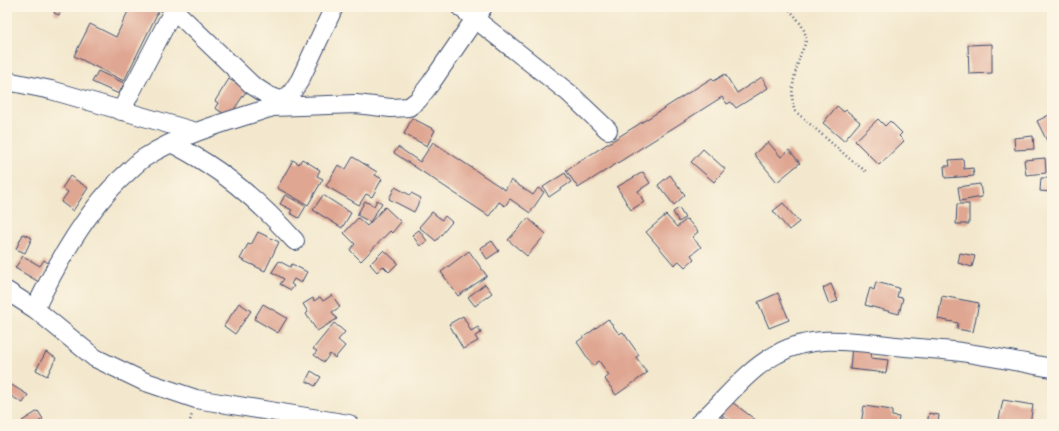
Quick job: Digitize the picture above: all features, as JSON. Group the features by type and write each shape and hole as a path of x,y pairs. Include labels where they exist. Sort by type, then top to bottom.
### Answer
{"street":[{"path":"278,104 292,92 300,80 334,7"},
{"path":"460,7 479,13 569,93 608,130"},
{"path":"121,111 174,9 252,85 278,104"},
{"path":"35,309 62,256 103,197 142,159 181,137 278,104 356,104 391,108 409,107 418,100 479,13"},
{"path":"7,82 51,90 196,132"},
{"path":"171,143 207,163 240,188 276,220 295,241"},
{"path":"7,290 35,309 95,358 144,381 196,399 349,424"},
{"path":"698,424 708,416 742,379 765,361 792,347 811,342 837,340 954,351 1052,368"}],"path":[{"path":"787,7 802,27 806,40 795,74 793,107 795,111 868,173"}],"building":[{"path":"56,7 62,8 59,15 54,13"},
{"path":"130,7 164,7 161,11 159,10 124,81 74,56 90,24 116,37"},
{"path":"992,44 992,73 969,74 968,45"},
{"path":"98,71 124,83 119,94 92,82"},
{"path":"725,74 737,93 762,77 768,88 736,108 731,102 727,104 722,97 578,188 566,170 712,78 714,81"},
{"path":"229,79 247,90 229,117 215,108 218,103 215,101"},
{"path":"837,106 844,112 846,110 860,122 844,141 823,123"},
{"path":"1051,114 1052,116 1052,151 1037,121"},
{"path":"412,118 435,130 427,146 404,134"},
{"path":"878,119 885,126 890,121 902,133 899,136 904,141 879,165 855,141"},
{"path":"1033,136 1034,149 1015,150 1014,138"},
{"path":"433,142 505,190 511,180 533,195 538,188 544,192 530,213 510,199 505,206 499,202 489,216 394,153 398,147 420,162"},
{"path":"768,142 781,157 789,150 800,163 777,182 754,154"},
{"path":"703,149 725,169 714,182 691,162"},
{"path":"353,157 377,172 375,175 382,179 372,197 366,194 359,205 326,186 338,165 346,169"},
{"path":"1045,158 1046,173 1026,175 1024,160"},
{"path":"302,159 320,170 317,176 323,179 308,205 277,188 293,160 299,164"},
{"path":"963,159 964,169 973,168 974,176 945,178 944,166 950,166 949,160"},
{"path":"643,172 650,183 638,191 644,202 631,210 617,187"},
{"path":"565,173 571,182 549,197 543,187"},
{"path":"670,175 685,195 674,205 658,185"},
{"path":"70,176 88,188 73,211 61,202 68,192 62,188"},
{"path":"1041,178 1052,178 1052,192 1040,191"},
{"path":"980,184 982,197 960,201 958,187"},
{"path":"395,187 410,195 411,193 421,198 414,212 389,199"},
{"path":"285,195 306,206 299,218 290,213 292,210 280,204"},
{"path":"323,195 351,213 342,228 313,210"},
{"path":"377,200 382,203 370,222 357,215 365,201 374,206"},
{"path":"783,203 799,222 789,230 773,211"},
{"path":"957,204 969,204 969,224 956,224"},
{"path":"385,207 401,222 392,233 390,231 361,261 350,250 355,244 344,233 358,218 367,226"},
{"path":"679,208 685,218 679,222 673,212"},
{"path":"432,212 442,220 445,216 452,222 436,241 419,227"},
{"path":"666,215 677,227 687,219 698,232 692,237 701,247 691,255 694,259 685,267 679,261 674,265 646,232"},
{"path":"528,218 546,234 527,256 508,240"},
{"path":"419,230 427,241 420,246 412,235"},
{"path":"258,232 279,242 265,271 240,259 248,244 251,245"},
{"path":"23,234 32,238 25,253 16,249"},
{"path":"492,241 499,251 487,259 480,248"},
{"path":"384,250 398,263 389,272 383,266 377,272 370,264"},
{"path":"469,251 487,276 458,296 441,272"},
{"path":"960,253 975,256 972,267 958,263"},
{"path":"23,256 40,266 44,260 48,263 39,282 15,268"},
{"path":"279,261 290,267 292,264 307,272 301,283 294,279 291,284 294,286 291,290 280,284 284,279 272,272"},
{"path":"876,282 899,288 897,297 903,298 899,314 865,305 870,288 874,290"},
{"path":"485,284 492,293 475,306 468,297"},
{"path":"831,284 838,301 829,304 823,288"},
{"path":"778,293 789,320 769,328 758,302"},
{"path":"332,295 340,307 332,312 337,319 317,331 306,314 308,312 303,304 313,298 314,301 320,297 323,301"},
{"path":"942,296 979,303 973,332 957,329 958,323 938,319"},
{"path":"239,303 251,311 235,334 224,326"},
{"path":"263,304 287,318 278,333 254,319"},
{"path":"463,316 471,331 478,327 481,333 475,336 478,341 463,349 449,324"},
{"path":"608,319 619,334 623,332 639,355 636,357 647,373 616,395 605,379 609,375 599,361 593,366 577,342"},
{"path":"334,323 345,332 338,340 345,346 335,358 330,354 324,362 314,355 317,351 313,349"},
{"path":"852,345 872,348 871,358 888,360 886,373 850,369"},
{"path":"46,352 56,358 47,376 36,370"},
{"path":"311,371 321,377 315,386 306,381"},
{"path":"10,384 28,395 23,403 11,396 7,402 7,388"},
{"path":"1003,400 1033,405 1030,424 998,424"},
{"path":"732,402 761,424 734,424 722,415"},
{"path":"864,406 892,410 892,416 899,417 898,424 861,424"},
{"path":"38,411 43,419 35,424 24,424 22,421"},
{"path":"714,413 723,418 719,424 708,424"},
{"path":"929,413 939,415 938,424 927,424"}]}
